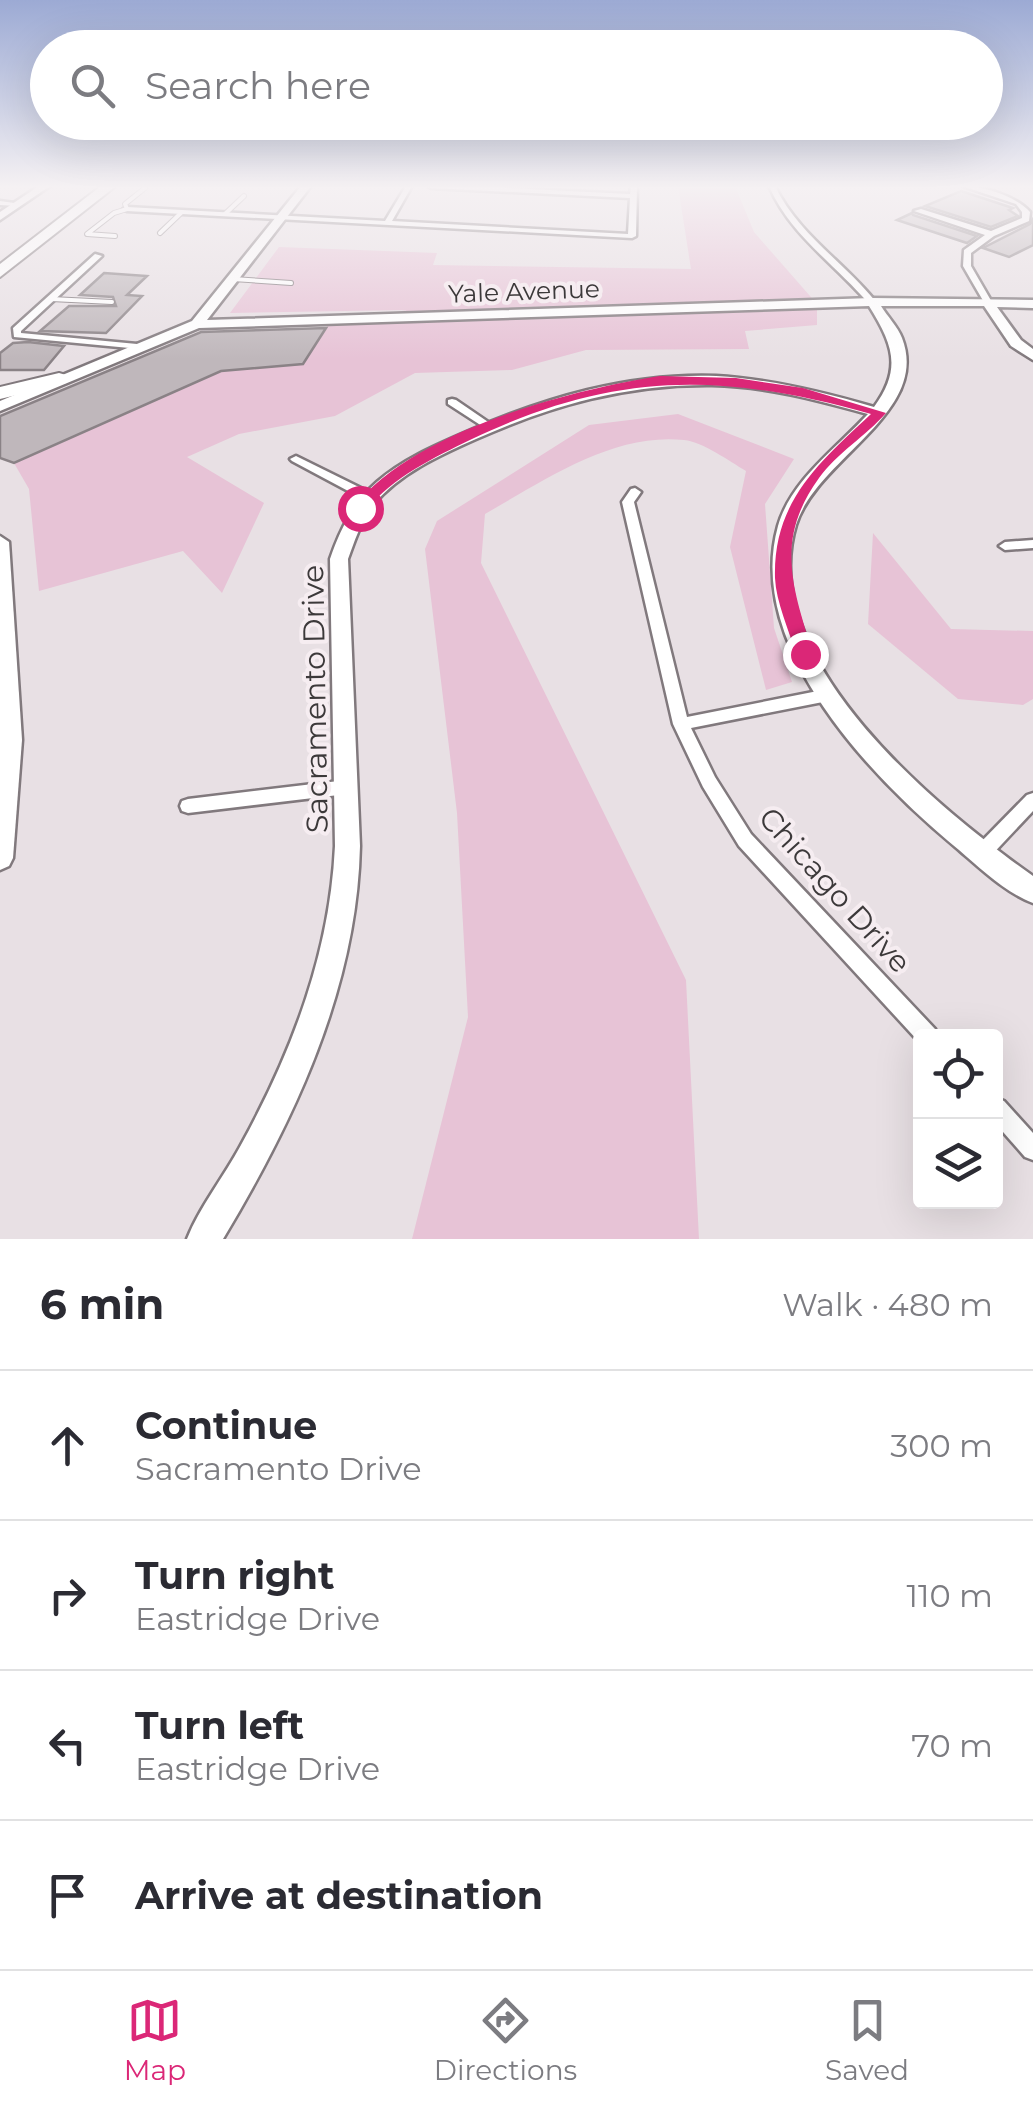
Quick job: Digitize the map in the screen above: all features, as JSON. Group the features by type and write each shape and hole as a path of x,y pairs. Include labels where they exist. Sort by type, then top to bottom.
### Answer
{"highway":[{"path":"4,279 48,244"},
{"path":"0,399 58,379"}],"street":[{"path":"58,379 197,324 260,244"},
{"path":"814,244 856,282 892,328 901,353 900,379 880,413 814,475 791,514 783,546 783,581 792,620 828,696 872,755 931,815 980,856 1033,891"},
{"path":"975,244 966,258 989,304 1016,342 1033,356"},
{"path":"98,256 16,330 17,335 138,347"},
{"name":"Yale Avenue","path":"197,324 872,302 1033,304"},
{"name":"Sacramento Drive","path":"204,1239 235,1189 287,1088 324,989 348,864 339,559 348,532 370,496 423,458 489,426 576,393 660,380 761,384 880,413"},
{"path":"452,402 489,426"},
{"path":"296,459 370,496"},
{"name":"Chicago Drive","path":"635,492 628,502 681,724 709,782 744,840 921,1029"},
{"path":"0,542 8,810 0,858"},
{"path":"1006,546 1033,544"},
{"path":"681,724 828,696"},
{"path":"188,806 347,787"},
{"path":"980,856 1033,800"},
{"path":"1003,1117 1033,1149"}],"lane":[{"path":"233,279 291,283"},
{"path":"52,299 112,302"}],"shaded area":[{"path":"687,244 764,244 817,304 817,325 745,331 749,349 586,350 512,370 415,373 335,416 239,434 187,457 264,503 222,593 183,551 39,591 29,489 14,463 221,371 303,364 328,325 407,310 230,313 279,247 437,253 433,265 691,269"},
{"path":"678,414 794,459 765,504 774,628 792,682 766,690 730,547 746,471 699,444 657,440 631,444 605,451 555,474 485,514 481,563 686,980 699,1239 412,1239 468,1017 457,813 425,549 437,521 589,425"},
{"path":"873,533 951,629 1033,631 1033,699 1023,705 958,699 868,624"}],"building":[{"path":"991,244 1033,244 1009,257 983,248"},
{"path":"104,273 147,276 127,295 142,296 106,333 40,331 69,306 116,306 113,297 80,295"},
{"path":"326,328 303,364 221,371 14,463 0,458 0,416 201,332"},
{"path":"13,343 64,346 44,370 0,370 0,353"}],"route":[{"path":"360,508 374,491 423,458 518,412 596,389 660,380 736,381 840,400 880,413 814,475 797,500 786,530 783,581 805,654"}]}
